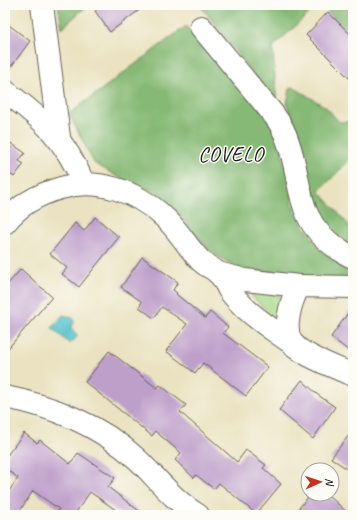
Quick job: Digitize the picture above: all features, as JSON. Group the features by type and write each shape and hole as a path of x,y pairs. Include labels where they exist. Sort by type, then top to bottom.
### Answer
{"street":[{"path":"42,5 59,137"},
{"path":"201,27 274,115 281,126 289,143 298,190 305,211 316,228 330,243 353,257"},
{"path":"5,91 43,121 59,137 84,184"},
{"path":"5,223 11,215 28,202 44,194 67,186 102,184 117,189 150,206 164,217 201,261 218,273 231,292 246,309 294,345 318,360 353,375"},
{"path":"218,273 245,280 299,286 353,287"},
{"path":"294,345 288,328 289,312 293,298 299,286"},
{"path":"5,397 60,411 117,443 137,459 166,489 198,515"}],"green space":[{"path":"58,5 88,5 62,28"},
{"path":"200,5 318,5 273,47 277,106"},
{"path":"322,5 353,5 353,37"},
{"path":"186,26 262,111 279,136 295,212 319,248 341,267 353,269 353,278 291,276 238,268 212,253 161,195 116,176 94,163 69,114"},
{"path":"293,87 326,107 339,122 353,121 353,157 319,191 353,230 353,251 323,224 310,199 287,104 290,88"},
{"path":"253,293 279,295 280,298 275,314 272,316 252,296"}],"water":[{"path":"63,315 73,318 74,322 71,328 78,336 70,344 52,328"}],"building":[{"path":"103,5 146,5 110,32 95,11"},
{"path":"328,12 353,37 353,82 306,35"},
{"path":"5,22 30,41 5,75"},
{"path":"5,139 25,153 19,161 24,164 14,177 10,174 5,180"},
{"path":"95,217 119,237 79,287 62,274 67,268 50,254 75,223 84,231"},
{"path":"142,257 178,282 173,290 177,293 176,294 205,318 210,312 228,327 223,333 268,367 246,396 203,363 195,373 166,351 187,324 162,307 154,318 139,307 142,302 121,287"},
{"path":"21,269 52,297 5,352 5,287"},
{"path":"353,306 353,354 331,337"},
{"path":"109,351 157,388 160,385 186,405 180,412 237,462 246,450 266,465 263,468 281,484 256,514 219,483 214,489 196,475 194,478 175,460 181,453 155,431 152,436 85,382"},
{"path":"302,380 318,395 335,407 313,439 279,410"},
{"path":"353,430 353,473 340,464 340,462 337,462 331,458"},
{"path":"24,433 37,443 40,440 70,464 78,453 115,478 108,487 143,514 123,515 90,492 74,515 55,515 59,509 33,491 17,515 5,515 5,497 18,478 5,468 5,458"},
{"path":"304,502 336,502 350,515 293,515"}],"district":[{"name":"COVELO","path":"231,154"}]}
